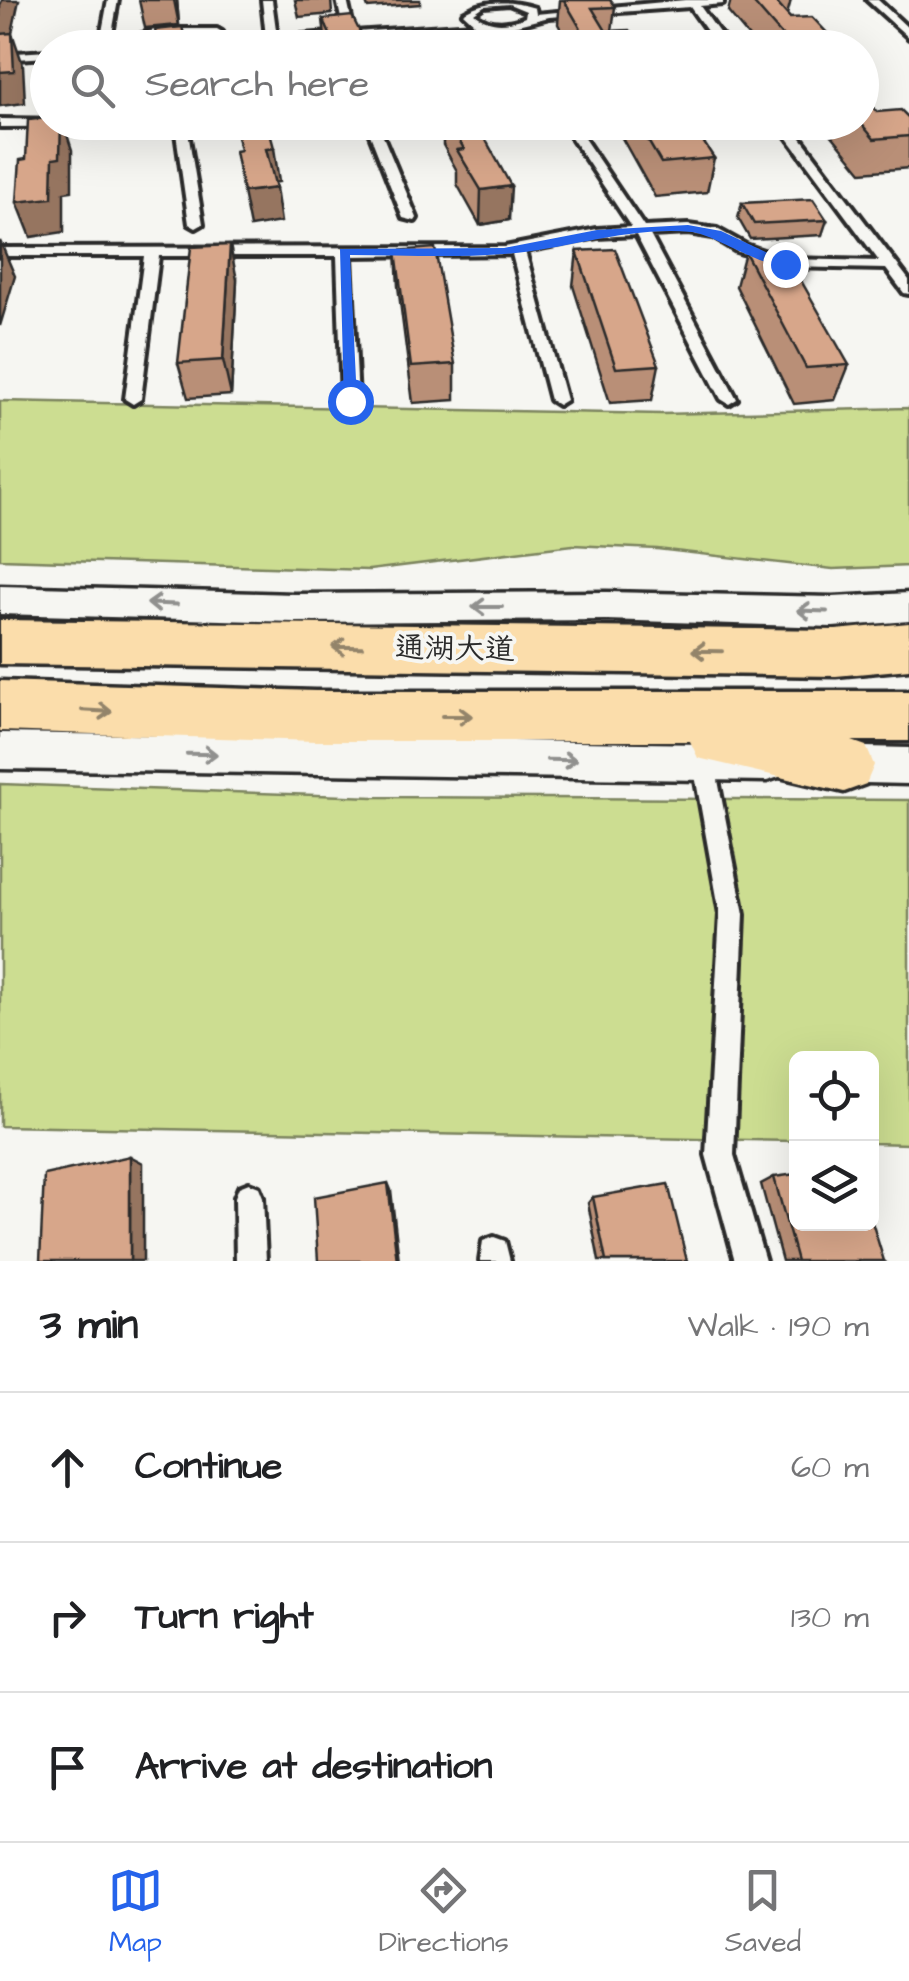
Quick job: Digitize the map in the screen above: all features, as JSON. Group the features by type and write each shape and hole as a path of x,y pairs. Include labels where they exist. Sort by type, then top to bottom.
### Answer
{"main road":[{"name":"通湖大道","path":"0,642 836,653 909,646"},
{"path":"0,706 315,716 909,716"},
{"path":"594,716 844,765"}],"street":[{"path":"0,600 294,608 606,606 832,612 909,606"},
{"path":"0,752 909,766"}],"lane":[{"path":"110,30 113,0"},
{"path":"267,0 271,30"},
{"path":"342,0 349,30"},
{"path":"492,30 470,18 470,9 481,1 509,0 531,10 530,19"},
{"path":"872,0 909,34"},
{"path":"691,2 712,30"},
{"path":"426,30 515,26 530,19 622,4 719,2"},
{"path":"480,30 487,26"},
{"path":"0,57 30,55"},
{"path":"0,123 30,123"},
{"path":"184,140 196,224"},
{"path":"379,140 410,218"},
{"path":"579,140 654,250 728,399"},
{"path":"796,140 909,290"},
{"path":"0,252 518,250 638,230 706,230 785,264 890,265"},
{"path":"518,250 558,400"},
{"path":"133,399 152,252"},
{"path":"344,252 350,401"},
{"path":"706,775 732,914 720,1155 750,1261"},
{"path":"249,1196 251,1261"}],"green space":[{"path":"0,401 662,414 909,408 909,566 833,569 657,549 573,545 369,570 0,559"},
{"path":"0,784 374,797 909,800 909,1144 879,1143 879,1051 789,1051 789,1141 0,1126"}],"building":[{"path":"564,0 610,0 615,7 592,8 605,30 582,30"},
{"path":"751,0 774,0 790,18 812,17 824,30 777,30"},
{"path":"352,16 359,30 328,30 323,19"},
{"path":"12,33 14,71 0,72 0,34"},
{"path":"901,110 909,118 909,136 879,139 879,112"},
{"path":"28,120 30,140 60,140 60,157 53,158 52,198 17,202 20,160 26,159"},
{"path":"238,140 272,140 274,148 266,149 276,188 243,192 235,151 240,150"},
{"path":"459,140 486,140 511,186 481,190 457,150 464,149"},
{"path":"648,140 702,140 714,158 661,163"},
{"path":"813,199 827,220 754,224 742,203"},
{"path":"230,245 223,360 178,363 191,247"},
{"path":"435,248 455,364 411,367 396,251"},
{"path":"615,249 659,365 616,368 577,251"},
{"path":"783,249 849,365 806,368 745,252"},
{"path":"130,1156 130,1261 40,1261 44,1175"},
{"path":"789,1175 789,1231 875,1231 884,1261 797,1261 774,1177"},
{"path":"388,1183 397,1261 318,1261 314,1197"},
{"path":"668,1184 687,1261 606,1261 593,1197"}],"route":[{"path":"350,401 344,252 504,251 597,233 688,228 717,233 741,248 785,264"}]}
